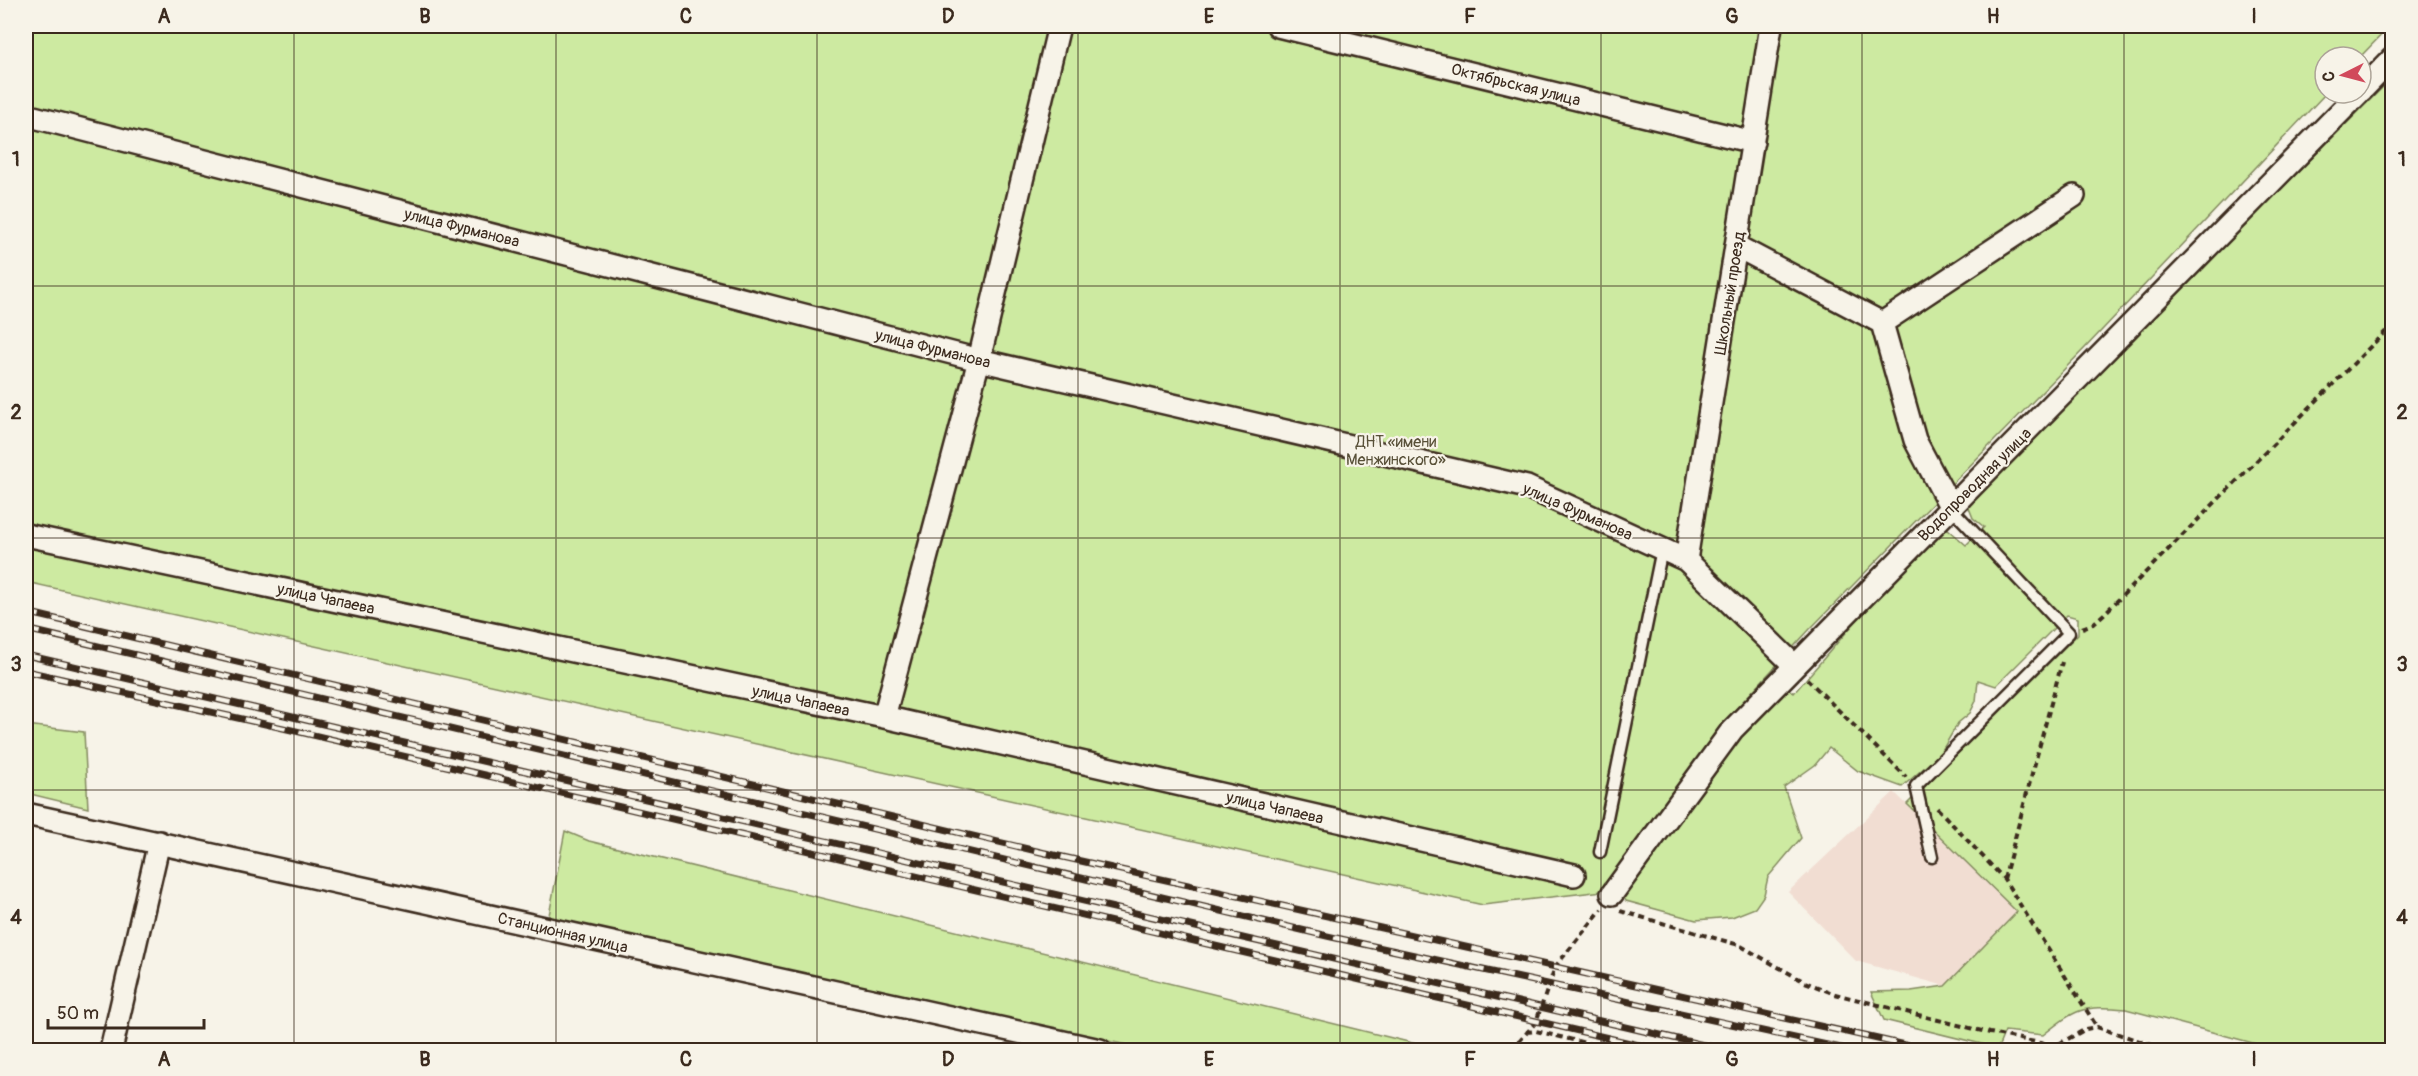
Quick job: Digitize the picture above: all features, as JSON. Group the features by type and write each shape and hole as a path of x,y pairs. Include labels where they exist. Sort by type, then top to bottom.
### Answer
{"street":[{"path":"884,717 979,360 1059,26"},
{"name":"Октябрьская улица","path":"1278,26 1754,142"},
{"name":"Школьный проезд","path":"1686,560 1771,26"},
{"name":"Водопроводная улица","path":"2373,79 2392,59"},
{"name":"Водопроводная улица","path":"1610,904 1732,730 2347,105"},
{"name":"улица Фурманова","path":"26,115 979,360 1527,487 1686,560 1795,666"},
{"path":"1882,323 2074,196"},
{"path":"1736,246 1882,323 1915,440 1951,508"},
{"name":"улица Чапаева","path":"26,535 884,717 1574,875"},
{"name":"Станционная улица","path":"26,814 1076,1048 1100,1050"},
{"path":"111,1050 159,842"}],"lane":[{"path":"1932,857 1916,786 2069,633 1951,508"},
{"path":"1600,852 1662,549"}],"path":[{"path":"2004,879 2069,633 2093,624 2104,614 2392,325"},
{"path":"1795,666 1916,786 2004,879 2097,1027"},
{"path":"1512,1050 1536,1022 1555,967 1610,904 1739,945 1805,982 1835,994 1990,1033 2055,1046 2086,1029 2097,1027 2167,1050"},
{"path":"1526,1032 1536,1031 1614,1050"}],"shaded area":[{"path":"1894,792 2017,912 1945,986 1856,961 1788,892"}],"green space":[{"name":"ДНТ «имени Менжинского»","path":"26,26 2390,26 2372,45 2313,45 2315,105 2085,348 1810,629 1724,722 1603,891 1483,905 26,582"},
{"path":"2392,78 2392,1050 2279,1050 2126,1009 2111,1008 2089,1009 2072,1014 2043,1035 2005,1031 1998,1048 1884,1020 1871,992 1911,991 1945,986 2017,912 1907,804 2078,634 2078,618 2067,615 1996,686 1978,680 1976,701 1970,713 1958,723 1940,754 1902,787 1858,771 1829,748 1815,765 1784,787 1801,838 1768,877 1764,895 1755,908 1732,917 1696,920 1626,901 1622,894 1741,733 1784,686 1794,693 1875,599 1938,531 1947,528 1966,545 1984,527 1973,518 1969,508 1973,498 2365,105 2373,105 2373,97"},
{"path":"26,725 84,732 88,808 26,793"},
{"path":"565,831 589,841 1441,1050 1152,1050 547,926"}],"railway":[{"path":"26,612 1045,853 1927,1050"},
{"path":"26,629 1327,936 1850,1050"},
{"path":"26,655 1725,1050"},
{"path":"26,671 283,728 1660,1050"}]}
